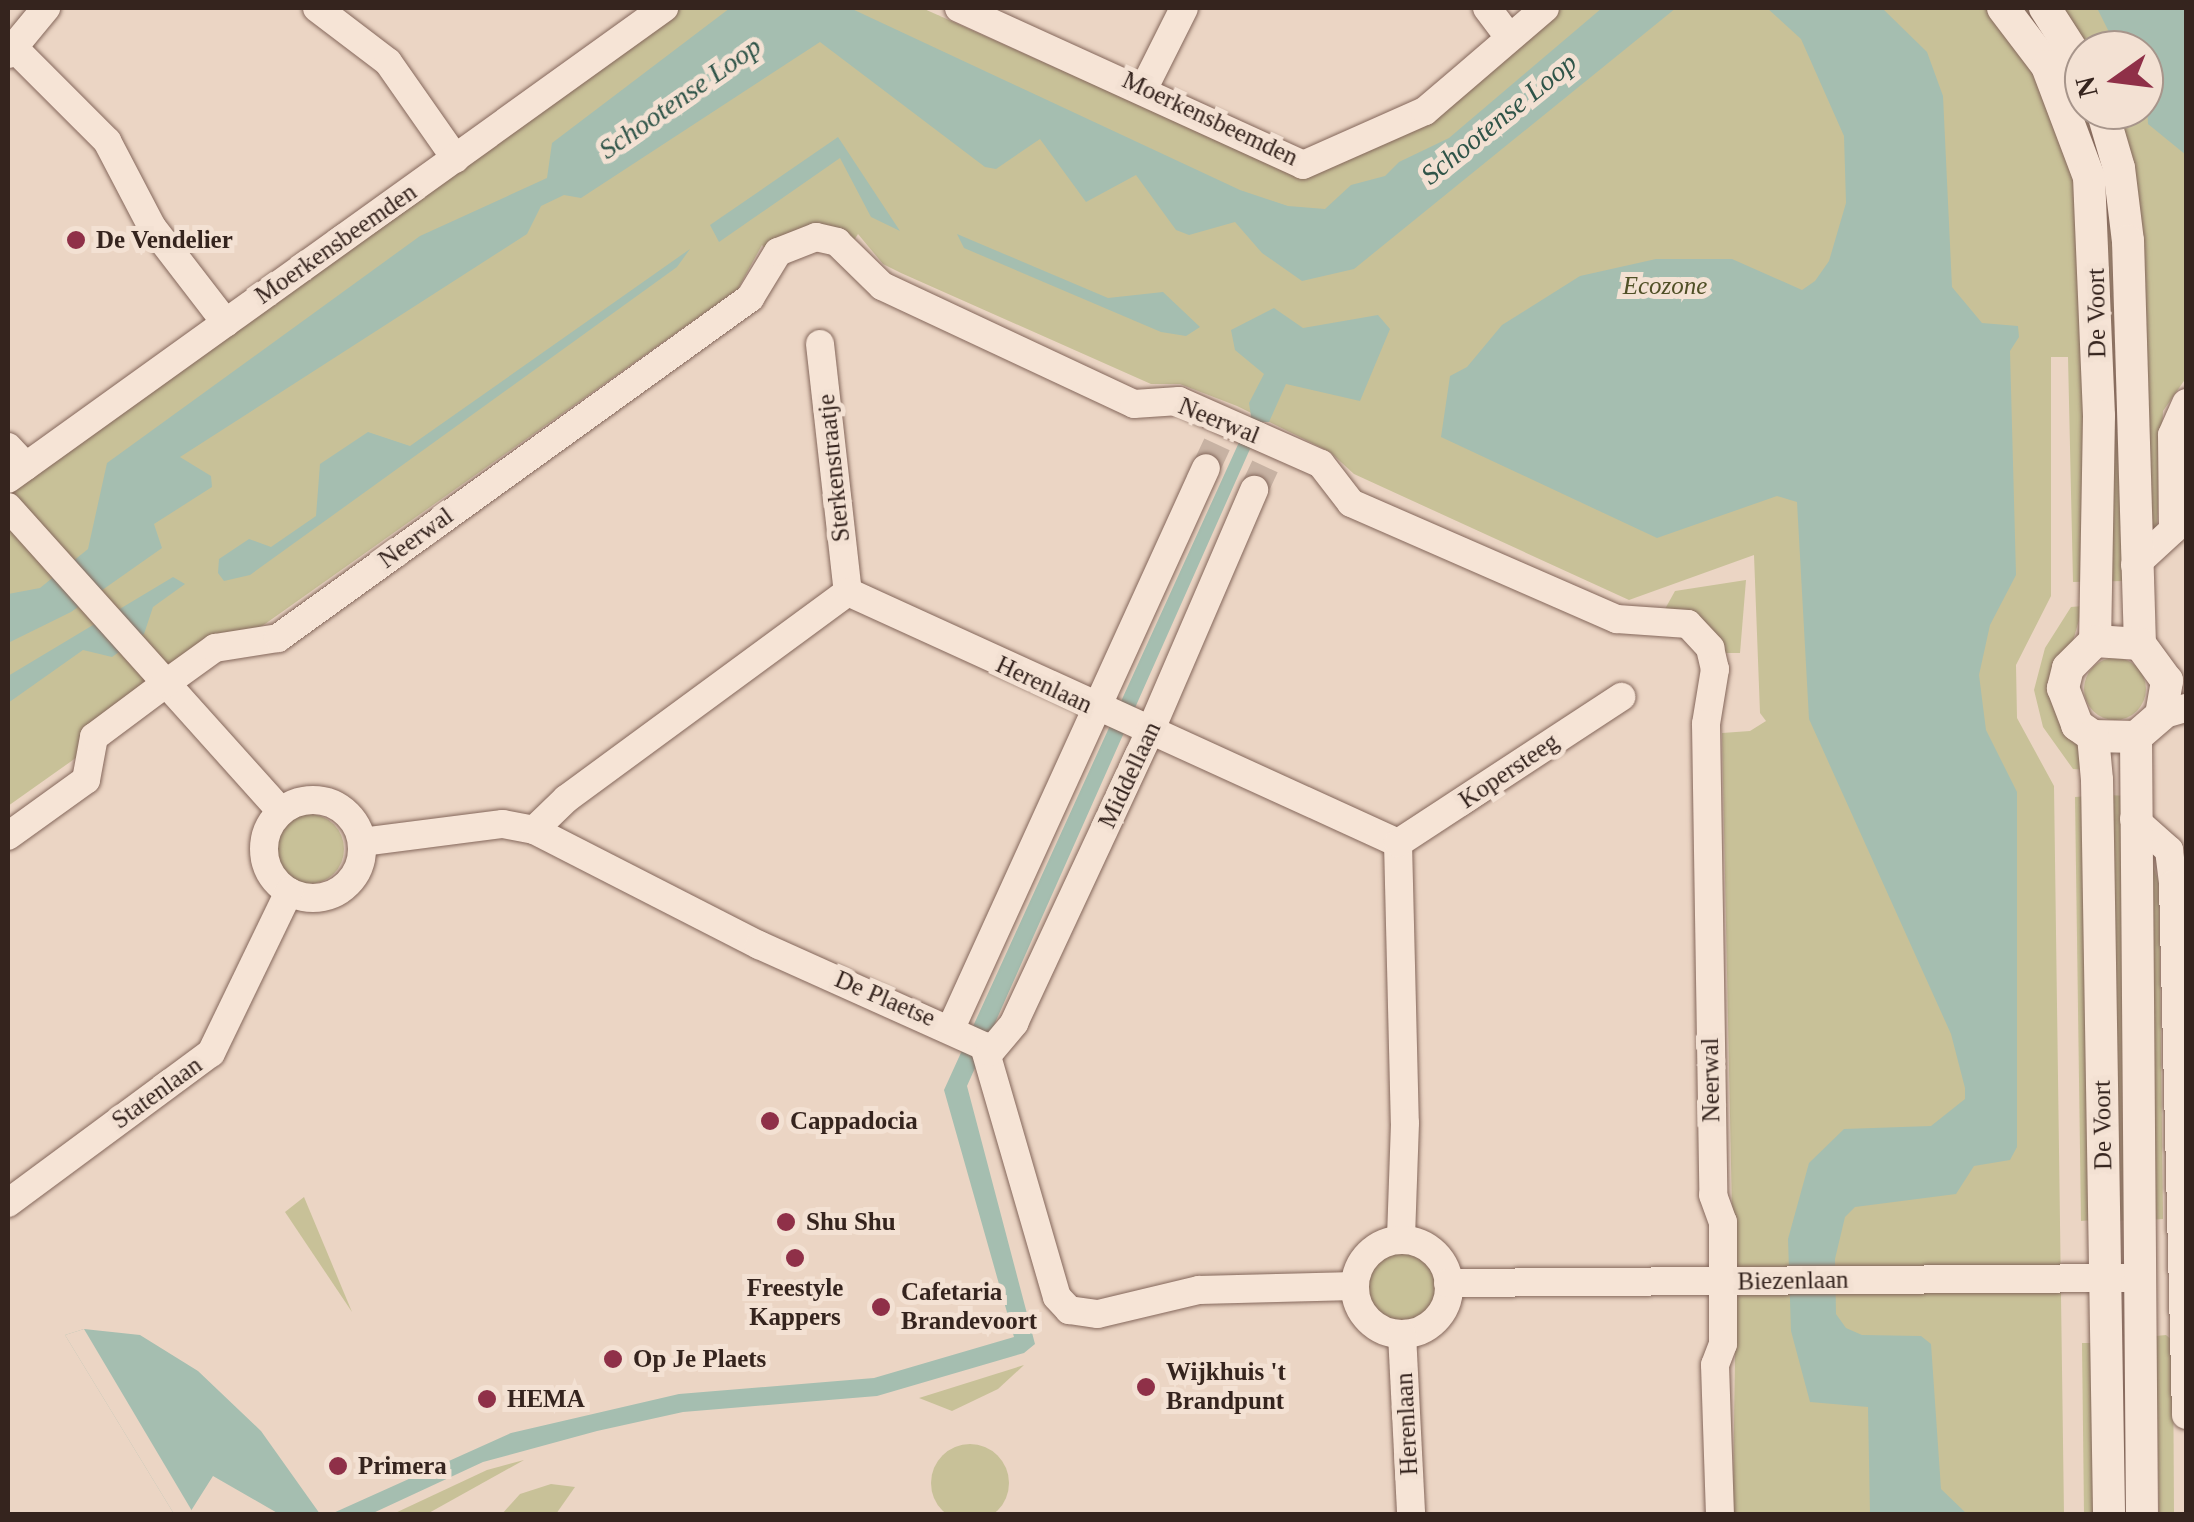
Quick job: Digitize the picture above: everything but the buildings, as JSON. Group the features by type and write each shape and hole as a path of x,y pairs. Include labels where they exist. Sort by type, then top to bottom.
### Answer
{"street":[{"path":"46,8 11,51 107,141 152,226 226,322"},
{"path":"316,8 388,62 456,160"},
{"name":"Moerkensbeemden","path":"959,8 1144,88 1303,165 1426,111 1545,8"},
{"path":"1144,88 1184,8"},
{"path":"1487,8 1509,38"},
{"name":"De Voort","path":"2004,8 2047,66 2088,177 2098,358 2095,641"},
{"path":"2045,8 2064,38"},
{"name":"Moerkensbeemden","path":"14,464 226,322 456,160 648,12"},
{"name":"De Voort","path":"2108,130 2119,168 2128,240 2134,565 2174,711 2136,738 2122,1277 2108,1514"},
{"name":"Neerwal","path":"166,684 216,648 278,638 750,298 778,252 796,241 838,242 882,286 1134,404 1179,401 1243,450 1321,464 1351,503 1618,619 1688,624 1710,648 1715,669 1706,724 1712,1196 1723,1222 1724,1344 1715,1365 1720,1514"},
{"name":"Sterkenstraatje","path":"820,344 848,592"},
{"path":"2134,565 2173,530 2172,434 2186,403"},
{"name":"Middellaan","path":"974,1041 1243,450"},
{"name":"Middellaan","path":"974,1041 1014,1023 1121,722 1243,450"},
{"path":"8,506 61,570 281,811"},
{"path":"362,842 503,824 534,830 566,799 848,592"},
{"name":"Herenlaan","path":"848,592 1121,722 1398,843"},
{"path":"2136,738 2093,736 2077,725 2063,688 2068,668 2095,641 2162,659"},
{"path":"8,836 86,780 94,737 166,684"},
{"name":"Kopersteeg","path":"1398,843 1620,698"},
{"name":"De Voort","path":"2093,736 2122,1277 2142,1514"},
{"path":"323,800 349,815 362,842 356,874 340,890 315,898 289,892 276,882 264,854 264,838 281,811 323,800"},
{"path":"2134,819 2169,850 2173,884 2186,1415"},
{"name":"De Plaetse","path":"534,830 759,944 974,1041"},
{"path":"1398,843 1406,1123 1400,1240"},
{"name":"Statenlaan","path":"8,1204 210,1053 289,892"},
{"path":"974,1041 1058,1297 1069,1310 1098,1314 1200,1290 1354,1286"},
{"path":"1400,1240 1433,1252 1448,1282 1436,1319 1402,1334 1368,1320 1354,1286 1368,1254 1400,1240"},
{"name":"Biezenlaan","path":"1448,1282 2122,1277"},
{"name":"Herenlaan","path":"1402,1334 1411,1514"}],"green space":[{"name":"Ecozone","path":"679,8 922,8 1162,115 1315,169 1558,8 2186,8 2186,378 2163,411 2157,527 2124,581 2073,582 2068,357 2051,357 2051,596 2016,665 2017,718 2054,786 2064,1514 1726,1514 1733,1499 1735,1355 1722,733 1750,731 1766,721 1760,713 1754,555 1629,600 1354,474 1330,452 1237,406 1180,384 1151,384 901,273 883,264 858,234 853,242 767,251 762,245 738,289 8,806 8,489"},
{"path":"1746,580 1740,653 1720,653 1665,609 1675,591"},
{"path":"2083,606 2073,641 2079,744 2086,770 2073,769 2043,727 2034,690 2045,648 2071,607"},
{"path":"2115,658 2137,667 2146,689 2137,711 2115,720 2093,711 2084,689 2093,667"},
{"path":"2109,795 2126,796 2132,1220 2114,1221"},
{"path":"2089,796 2093,1220 2081,1221 2075,797"},
{"path":"309,814 334,824 344,849 334,874 309,884 284,874 274,849 284,824"},
{"path":"2152,864 2159,882 2163,1219 2148,1220"},
{"path":"304,1197 352,1312 285,1212"},
{"path":"1401,1250 1427,1260 1437,1286 1427,1312 1401,1322 1375,1312 1365,1286 1375,1260"},
{"path":"2166,1335 2173,1341 2174,1514 2159,1514 2156,1336"},
{"path":"2082,1343 2100,1343 2102,1514 2084,1514"},
{"path":"1024,1365 998,1389 952,1411 919,1398"},
{"path":"970,1444 985,1447 997,1456 1006,1468 1006,1498 997,1510 985,1519 970,1522 955,1519 943,1510 934,1498 931,1483 934,1468 943,1456 955,1447"},
{"path":"524,1460 427,1514 393,1514 487,1470"},
{"path":"551,1484 575,1487 556,1514 502,1514 520,1494"}],"water":[{"name":"Schootense Loop","path":"730,8 850,8 1240,190 1288,206 1325,209 1351,185 1385,176 1399,162 1449,138 1602,8 1676,8 1354,269 1302,281 1262,253 1235,222 1189,235 1176,230 1136,175 1086,202 1040,139 996,169 985,167 820,42 581,198 564,195 541,206 527,234 180,457 211,476 212,487 154,524 162,548 71,612 8,643 8,594 40,588 88,549 107,463 420,236 547,178 552,143"},
{"path":"1767,8 1882,8 1927,52 1943,96 1952,287 1982,323 2018,326 2019,337 2010,351 2016,575 1990,625 1979,675 1986,730 2017,792 2017,1147 2010,1160 1974,1166 1956,1194 1855,1207 1845,1217 1835,1259 1836,1314 1846,1328 1862,1335 1921,1336 1931,1344 1941,1489 1967,1514 1870,1514 1868,1407 1810,1402 1791,1331 1788,1239 1809,1163 1844,1129 1931,1126 1965,1099 1951,1034 1809,719 1797,502 1777,496 1657,538 1441,437 1450,376 1467,367 1502,325 1580,276 1656,259 1732,259 1802,290 1815,281 1829,261 1846,203 1844,136 1801,39"},
{"path":"2097,8 2186,8 2186,155 2155,130 2164,130 2164,30 2108,30"},
{"path":"838,137 900,231 871,217 840,158 719,242 710,225"},
{"path":"957,234 1108,298 1163,292 1200,327 1186,336 1161,332 964,248"},
{"path":"690,249 677,267 250,575 224,581 218,573 219,559 249,539 271,547 316,516 320,464 368,432 410,446"},
{"path":"1274,308 1303,328 1378,315 1390,329 1360,401 1286,384 1269,422 1262,422 967,1086 1035,1344 1024,1353 877,1396 683,1412 597,1431 483,1462 371,1514 331,1514 511,1433 679,1394 874,1378 1014,1337 944,1090 1251,416 1249,403 1264,374 1235,350 1231,330"},
{"path":"173,577 185,584 153,607 144,634 112,657 83,650 8,703 8,676"},
{"path":"84,1329 140,1335 198,1371 261,1431 320,1514 279,1514 213,1476 189,1514 174,1514 65,1335"}],"pier":[{"path":"84,1329 192,1511 189,1514 174,1514 65,1335"}],"tunnel":[{"path":"1206,468 1217,444"},
{"path":"1254,490 1265,466"}],"place":[{"name":"De Vendelier","path":"76,240"},
{"name":"Cappadocia","path":"770,1121"},
{"name":"Shu Shu","path":"786,1222"},
{"name":"Freestyle Kappers","path":"795,1258"},
{"name":"Cafetaria Brandevoort","path":"881,1307"},
{"name":"Op Je Plaets","path":"613,1359"},
{"name":"Wijkhuis 't Brandpunt","path":"1146,1387"},
{"name":"HEMA","path":"487,1399"},
{"name":"Primera","path":"338,1466"}]}
